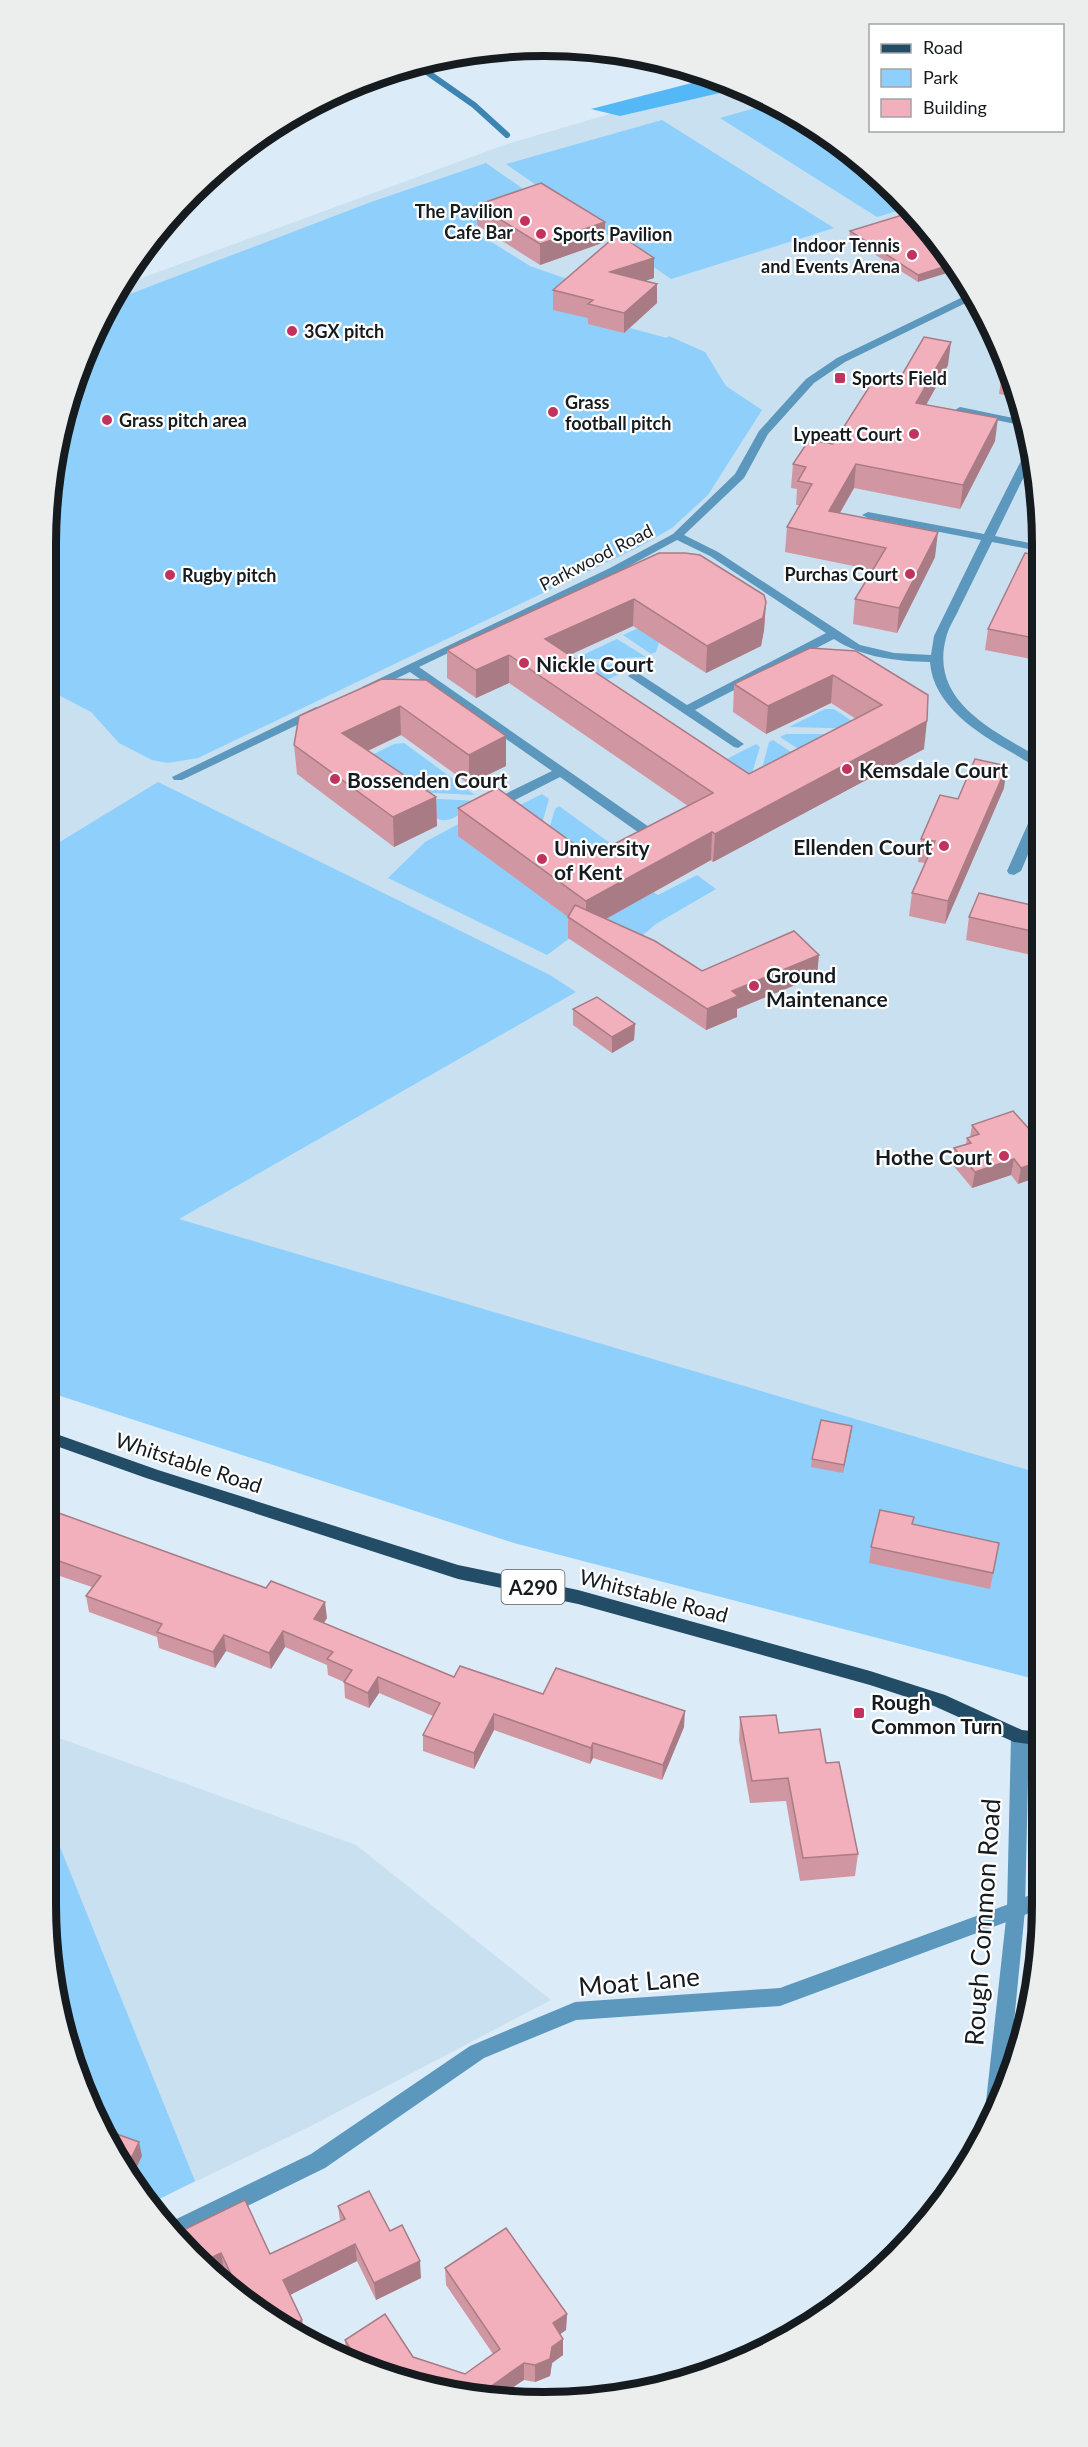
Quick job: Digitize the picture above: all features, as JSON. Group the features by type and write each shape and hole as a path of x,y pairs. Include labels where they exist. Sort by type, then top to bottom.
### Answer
{"main road":[{"name":"Whitstable Road","path":"56,1441 458,1572 578,1597 870,1678 939,1700 1020,1737 1032,1738"}],"street":[{"name":"Parkwood Road","path":"351,695 614,570 677,536 740,476 763,433 810,381 841,360 966,299"},
{"path":"960,410 1017,422"},
{"path":"1025,463 940,636 936,659 938,673 949,700 983,728 1032,758"},
{"path":"868,515 1032,547"},
{"path":"677,536 714,554 834,634 868,653 936,659"},
{"path":"686,710 834,634"},
{"path":"411,667 657,839"},
{"path":"634,676 738,744"},
{"path":"178,777 331,704"},
{"path":"500,801 560,772"},
{"path":"1014,871 1032,829"},
{"name":"Rough Common Road","path":"998,2083 1016,1910 1020,1737"},
{"name":"Moat Lane","path":"180,2228 318,2161 477,2052 576,2011 780,1997 1032,1902"}],"shaded area":[{"path":"700,81 727,91 620,116 591,109"},
{"name":"University of Kent","path":"710,85 760,106 788,121 841,156 866,177 911,222 932,247 967,300 982,328 1007,387 1023,449 1028,480 1032,544 1032,1471 178,1219 56,1178 57,512 60,480 72,418 93,357 106,328 133,281 507,144"},
{"path":"56,1737 356,1845 551,2000 309,2127 156,2200 138,2174 106,2119 93,2090 81,2060 65,1998 57,1935"}],"green space":[{"path":"761,106 788,121 841,156 900,210 877,217 720,118"},
{"path":"662,120 834,228 671,279 506,164"},
{"path":"486,163 542,202 469,228 530,266 570,280 593,319 624,333 630,328 667,338 669,336 705,352 726,386 762,410 708,495 672,528 639,547 198,758 168,763 152,760 119,743 91,712 56,694 57,512 65,449 81,387 106,328 123,297 371,202"},
{"path":"667,615 656,652 651,654 623,635"},
{"path":"617,639 646,657 572,660"},
{"path":"633,664 637,666 598,684 569,665"},
{"path":"825,709 834,709 864,729 789,727"},
{"path":"786,734 855,734 812,758 780,737"},
{"path":"773,740 806,762 757,787 769,742"},
{"path":"404,743 475,795 413,792 362,760 394,744"},
{"path":"756,744 760,747 747,789 719,763"},
{"path":"158,782 550,975 576,992 179,1219 1032,1471 1032,1678 514,1543 56,1395 56,844"},
{"path":"542,794 549,799 541,827 510,810"},
{"path":"421,798 478,801 480,803 446,820 433,816 413,802"},
{"path":"559,806 625,854 597,873 548,833 555,809"},
{"path":"490,807 505,870 563,913 612,915 653,892 658,895 697,875 716,889 656,924 637,940 586,926 547,955 388,878 425,842"},
{"path":"56,1837 195,2181 156,2200 121,2147 93,2090 72,2029 60,1967 56,1903"}],"building":[{"path":"541,183 605,222 540,244 477,205"},
{"name":"Indoor Tennis and Events Arena","path":"904,215 945,266 918,275 850,231"},
{"path":"618,234 654,258 610,272 657,284 624,313 588,304 593,300 553,290"},
{"path":"924,337 951,342 916,403 998,418 963,485 856,464 829,511 938,532 899,608 855,599 886,548 787,527 812,484 798,481 806,467 793,464 809,440 833,444 871,384 883,386 891,373 902,375"},
{"path":"659,553 700,555 764,595 766,602 763,618 707,646 634,599 545,639 749,774 882,705 833,675 768,706 734,684 810,648 856,651 928,695 927,721 715,834 712,832 586,901 458,808 497,788 591,856 713,793 509,655 476,670 447,650"},
{"path":"1025,553 1032,554 1032,638 988,629"},
{"path":"382,679 426,680 506,736 469,755 400,706 342,733 436,797 393,817 294,745 299,716"},
{"name":"Ellenden Court","path":"975,759 1007,766 948,901 912,893 935,841 921,839 940,795 958,799"},
{"path":"979,893 1032,905 1032,931 969,917"},
{"path":"575,905 655,941 702,971 794,931 819,955 732,991 738,996 707,1009 568,917"},
{"path":"597,997 635,1024 612,1037 573,1009"},
{"path":"1013,1111 1032,1132 1032,1164 1021,1168 1014,1159 975,1172 954,1148 971,1143 967,1138 979,1134 972,1125"},
{"path":"821,1420 852,1426 844,1465 812,1459"},
{"path":"880,1510 914,1517 912,1524 999,1543 993,1573 871,1547"},
{"path":"56,1512 266,1588 271,1581 325,1602 314,1619 454,1677 460,1666 543,1694 556,1668 685,1711 663,1765 593,1743 591,1748 494,1714 474,1753 423,1735 440,1703 378,1677 368,1693 344,1682 352,1670 327,1659 333,1652 283,1631 269,1653 224,1635 213,1652 157,1632 162,1624 86,1596 101,1576 56,1560"},
{"path":"776,1715 779,1733 820,1729 826,1763 839,1762 858,1854 803,1858 788,1778 752,1781 740,1717"},
{"path":"113,2133 139,2142 130,2161"},
{"path":"369,2191 390,2231 402,2225 420,2261 374,2283 355,2244 283,2280 302,2320 296,2323 234,2280 221,2253 210,2258 182,2230 245,2200 270,2254 345,2219 338,2206"},
{"path":"506,2228 567,2314 553,2323 563,2339 552,2347 550,2359 535,2365 524,2363 489,2388 418,2375 352,2352 345,2340 385,2314 413,2357 465,2374 500,2349 445,2268"}],"waterway":[{"path":"425,70 474,105 507,135"}],"place":[{"name":"The Pavilion Cafe Bar","path":"525,221"},
{"name":"Sports Pavilion","path":"541,234"},
{"name":"Indoor Tennis and Events Arena","path":"912,255"},
{"name":"3GX pitch","path":"292,331"},
{"name":"Sports Field","path":"840,378"},
{"name":"Grass football pitch","path":"553,412"},
{"name":"Grass pitch area","path":"107,420"},
{"name":"Lypeatt Court","path":"914,434"},
{"name":"Purchas Court","path":"910,574"},
{"name":"Rugby pitch","path":"170,575"},
{"name":"Nickle Court","path":"524,663"},
{"name":"Kemsdale Court","path":"847,769"},
{"name":"Bossenden Court","path":"335,779"},
{"name":"Ellenden Court","path":"944,846"},
{"name":"University of Kent","path":"542,859"},
{"name":"Ground Maintenance","path":"754,986"},
{"name":"Hothe Court","path":"1004,1156"},
{"name":"Rough Common Turn","path":"859,1713"}]}
